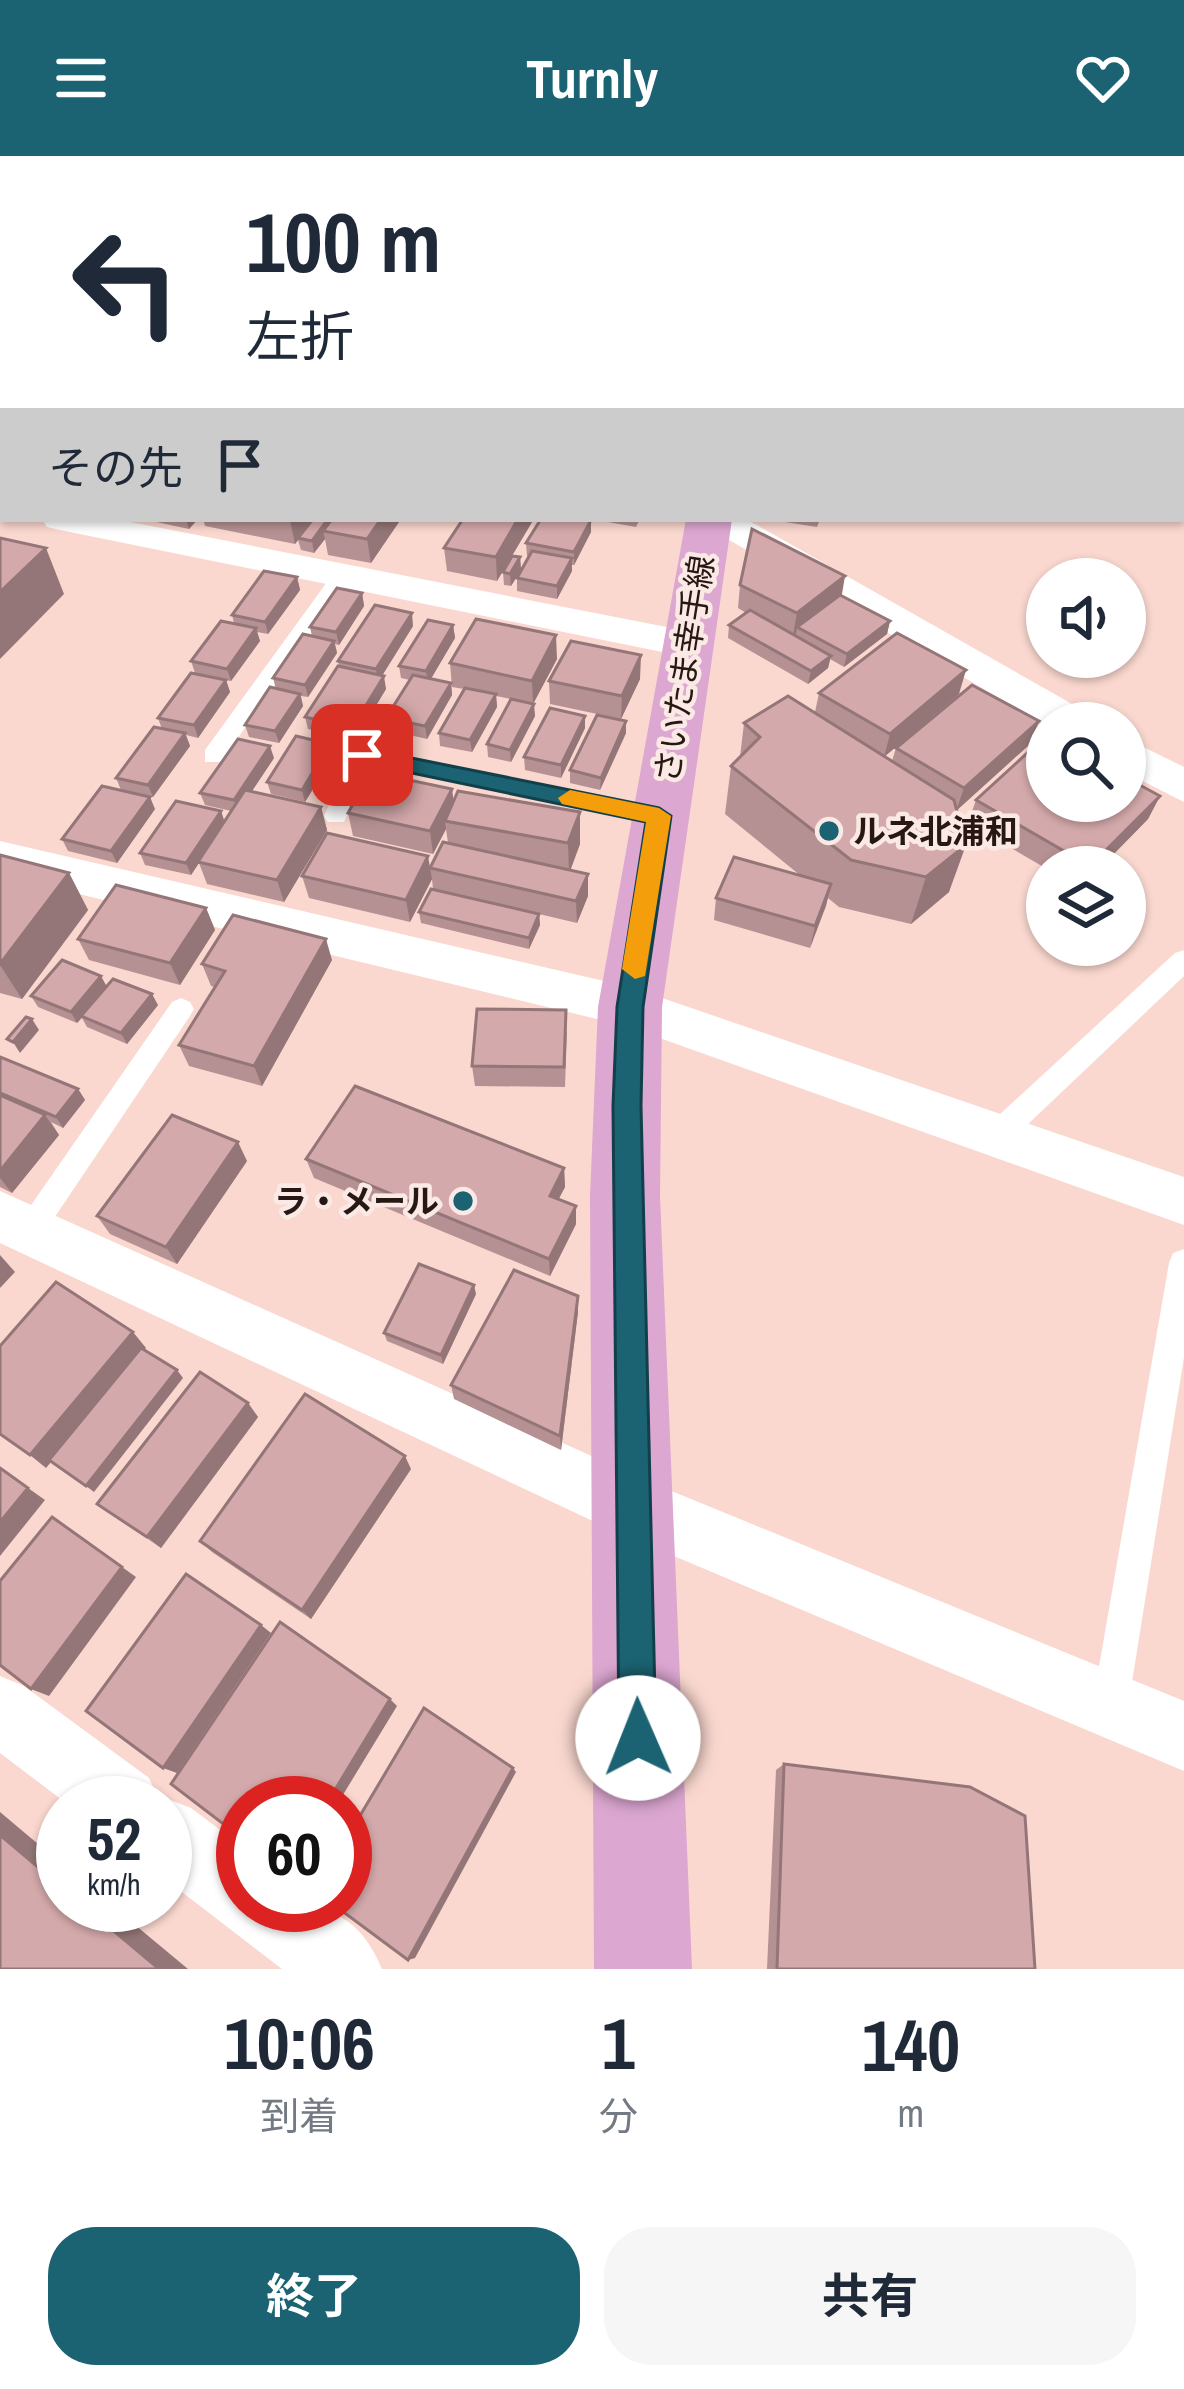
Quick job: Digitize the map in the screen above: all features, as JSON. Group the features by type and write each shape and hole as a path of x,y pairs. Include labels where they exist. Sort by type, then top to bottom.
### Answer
{"main road":[{"name":"さいたま幸手線","path":"643,1969 625,1196 630,1007 708,522"}],"street":[{"path":"74,522 687,644"},
{"path":"725,522 1037,702"},
{"path":"1146,765 1184,787"},
{"path":"0,858 630,1007 1184,1201"},
{"path":"15,1223 632,1508 1184,1736"},
{"path":"0,1710 88,1776"},
{"path":"192,1854 216,1873"},
{"path":"295,1932 344,1969"}],"lane":[{"path":"213,756 342,575"},
{"path":"335,816 362,755 659,816"},
{"path":"995,1137 1184,960"},
{"path":"15,1223 182,1009"},
{"path":"1110,1707 1184,1263"}],"building":[{"path":"311,522 326,522 312,541 298,538"},
{"path":"330,522 379,522 367,539 323,531"},
{"path":"461,522 516,522 496,557 444,548"},
{"path":"539,522 590,522 574,552 526,543"},
{"path":"752,529 845,576 797,613 740,585"},
{"path":"0,538 46,548 0,592"},
{"path":"532,551 572,558 557,586 517,578"},
{"path":"512,556 520,557 510,574 503,572"},
{"path":"264,571 297,577 265,622 232,615"},
{"path":"337,588 362,593 336,632 310,627"},
{"path":"840,595 890,621 847,654 797,627"},
{"path":"375,605 412,613 376,669 338,661"},
{"path":"750,610 831,656 811,671 729,625"},
{"path":"476,619 556,635 532,681 450,663"},
{"path":"428,620 453,625 426,671 399,666"},
{"path":"221,621 256,628 227,669 191,661"},
{"path":"897,633 966,670 890,734 819,693"},
{"path":"303,634 334,641 305,685 273,678"},
{"path":"571,641 641,655 622,696 549,681"},
{"path":"338,666 384,676 352,728 305,717"},
{"path":"191,673 226,680 194,725 158,718"},
{"path":"413,675 451,683 425,726 386,718"},
{"path":"972,685 1026,714 1026,733 964,788 896,748"},
{"path":"270,687 300,694 275,731 245,725"},
{"path":"465,688 496,694 470,740 439,733"},
{"path":"788,696 954,800 966,845 926,877 851,860 731,766 760,737 744,723"},
{"path":"511,699 534,704 510,750 487,744"},
{"path":"550,708 585,716 561,765 524,757"},
{"path":"597,715 626,721 601,778 570,770"},
{"path":"154,727 185,733 148,785 116,778"},
{"path":"296,736 330,744 302,790 267,782"},
{"path":"238,739 270,746 234,800 200,793"},
{"path":"1026,754 1026,822 1134,822 1110,846 1055,846 976,800"},
{"path":"371,772 452,789 430,831 348,813"},
{"path":"102,786 150,797 111,851 62,839"},
{"path":"1146,788 1160,796 1146,810"},
{"path":"245,790 321,807 277,880 198,862"},
{"path":"458,791 580,812 568,843 445,821"},
{"path":"176,801 221,811 186,863 140,853"},
{"path":"327,833 428,856 406,900 302,876"},
{"path":"443,842 588,874 576,901 430,868"},
{"path":"0,855 69,873 0,964"},
{"path":"734,857 831,884 815,926 716,898"},
{"path":"116,885 206,908 170,963 78,939"},
{"path":"431,889 539,914 529,938 419,912"},
{"path":"233,915 326,939 254,1066 179,1045 225,971 202,964"},
{"path":"62,960 101,976 71,1012 31,996"},
{"path":"113,979 152,994 121,1033 81,1016"},
{"path":"477,1009 566,1010 564,1067 472,1066"},
{"path":"26,1017 32,1019 13,1042 7,1039"},
{"path":"0,1057 78,1089 56,1117 0,1093"},
{"name":"ラ・メール","path":"355,1086 564,1168 550,1196 576,1206 549,1259 306,1159"},
{"path":"0,1095 45,1115 0,1171"},
{"path":"172,1115 238,1142 166,1247 97,1216"},
{"path":"419,1264 474,1285 441,1355 384,1333"},
{"path":"514,1270 578,1296 560,1436 451,1385"},
{"path":"56,1282 133,1332 30,1455 0,1434 0,1346"},
{"path":"141,1348 177,1370 86,1486 49,1460"},
{"path":"200,1372 248,1403 147,1537 97,1504"},
{"path":"305,1394 405,1456 302,1610 200,1541"},
{"path":"0,1468 28,1488 0,1522"},
{"path":"52,1517 122,1567 31,1689 0,1665 0,1581"},
{"path":"186,1574 261,1625 163,1768 86,1711"},
{"path":"280,1622 390,1699 343,1776 216,1776 216,1818 192,1800 192,1776 176,1776"},
{"path":"424,1708 513,1768 408,1960 370,1932 372,1796"},
{"path":"784,1764 970,1787 1025,1816 1035,1969 777,1969"},
{"path":"0,1835 36,1865 36,1932 115,1932 159,1969 0,1969"}],"slow traffic":[{"path":"570,798 659,816 635,969"}],"place":[{"name":"ルネ北浦和","path":"829,831"},
{"name":"ラ・メール","path":"463,1201"}],"route":[{"path":"362,755 659,816 630,1007 627,1106 638,1738"}]}
